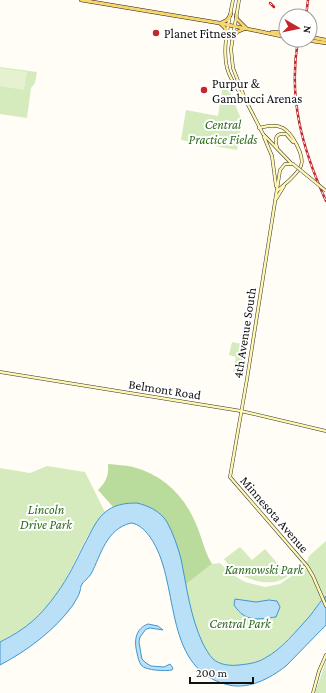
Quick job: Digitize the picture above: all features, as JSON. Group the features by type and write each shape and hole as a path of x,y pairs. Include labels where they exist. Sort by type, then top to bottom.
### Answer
{"main road":[{"path":"81,0 220,23 278,35"},
{"path":"220,23 225,22 231,14"},
{"path":"236,15 237,19 246,28"},
{"path":"220,23 228,34"},
{"path":"232,39 237,32 246,28"},
{"path":"260,31 278,32"}],"street":[{"path":"233,0 225,54 227,69 230,77 245,99"},
{"path":"239,0 230,55 245,99 263,134 293,164 326,191"},
{"path":"230,77 236,75"},
{"path":"259,128 269,125 282,127 292,136 301,156 301,165 296,173 277,191"},
{"path":"279,151 275,140 277,136 282,133 289,136 298,148"},
{"path":"263,134 272,156 277,191"},
{"name":"4th Avenue South","path":"230,477 280,170 285,164 293,164"},
{"path":"275,201 289,180"},
{"name":"Belmont Road","path":"0,372 240,411 326,431"},
{"name":"Minnesota Avenue","path":"230,477 310,571 326,606"},
{"path":"313,693 315,683 326,655"}],"green space":[{"path":"0,67 37,72 35,83 31,88 27,118 0,114"},
{"path":"0,68 27,72 24,90 0,86"},
{"name":"Central Practice Fields","path":"224,78 242,121 237,150 181,140 186,110 218,116"},
{"path":"232,342 247,345 243,374 233,372 236,357 229,355"},
{"path":"108,464 130,466 154,475 179,495 191,514 212,564 185,585 177,548 124,504 113,507 98,490 106,478"},
{"name":"Lincoln Drive Park","path":"47,466 85,472 105,512 97,521 69,573 45,609 17,632 0,642 0,468 30,473"},
{"name":"Central Park","path":"326,541 326,596 321,600 311,615 297,630 274,652 252,663 230,666 217,662 212,658 202,644 198,634 191,613 185,585 212,564 220,563 230,573 245,582 265,587 280,584 293,575 295,570 308,560 309,556"},
{"name":"Kannowski Park","path":"240,547 252,560 265,549 288,576 275,582 261,582 241,575 232,569 224,559"},
{"path":"272,563 281,573 271,574 266,569"},
{"path":"326,661 326,693 315,693"}],"water":[{"path":"137,503 150,507 158,512 167,522 180,554 189,602 195,623 203,644 210,656 219,663 225,665 236,665 252,663 265,658 277,650 288,639 326,596 326,625 286,666 265,679 249,685 233,686 225,684 205,674 191,659 181,641 166,576 159,555 146,532 139,526 131,523 123,526 110,537 101,551 91,574 82,584 79,595 73,605 58,623 40,639 0,665 0,642 32,622 51,601 68,575 100,517 115,506"},
{"path":"235,599 256,602 269,600 277,601 280,607 276,617 258,619 252,618 243,615 238,611 234,605"},
{"path":"148,624 158,626 163,630 150,628 146,629 140,637 139,642 142,659 151,666 164,667 170,664 173,668 172,670 151,669 140,664 136,649 136,636 140,629"}],"railway":[{"path":"307,8 308,0"},
{"path":"270,3 274,7"},
{"path":"297,48 295,82 299,122 310,162 326,201"}],"place":[{"name":"Planet Fitness","path":"156,33"},
{"name":"Purpur & Gambucci Arenas","path":"204,90"}]}
